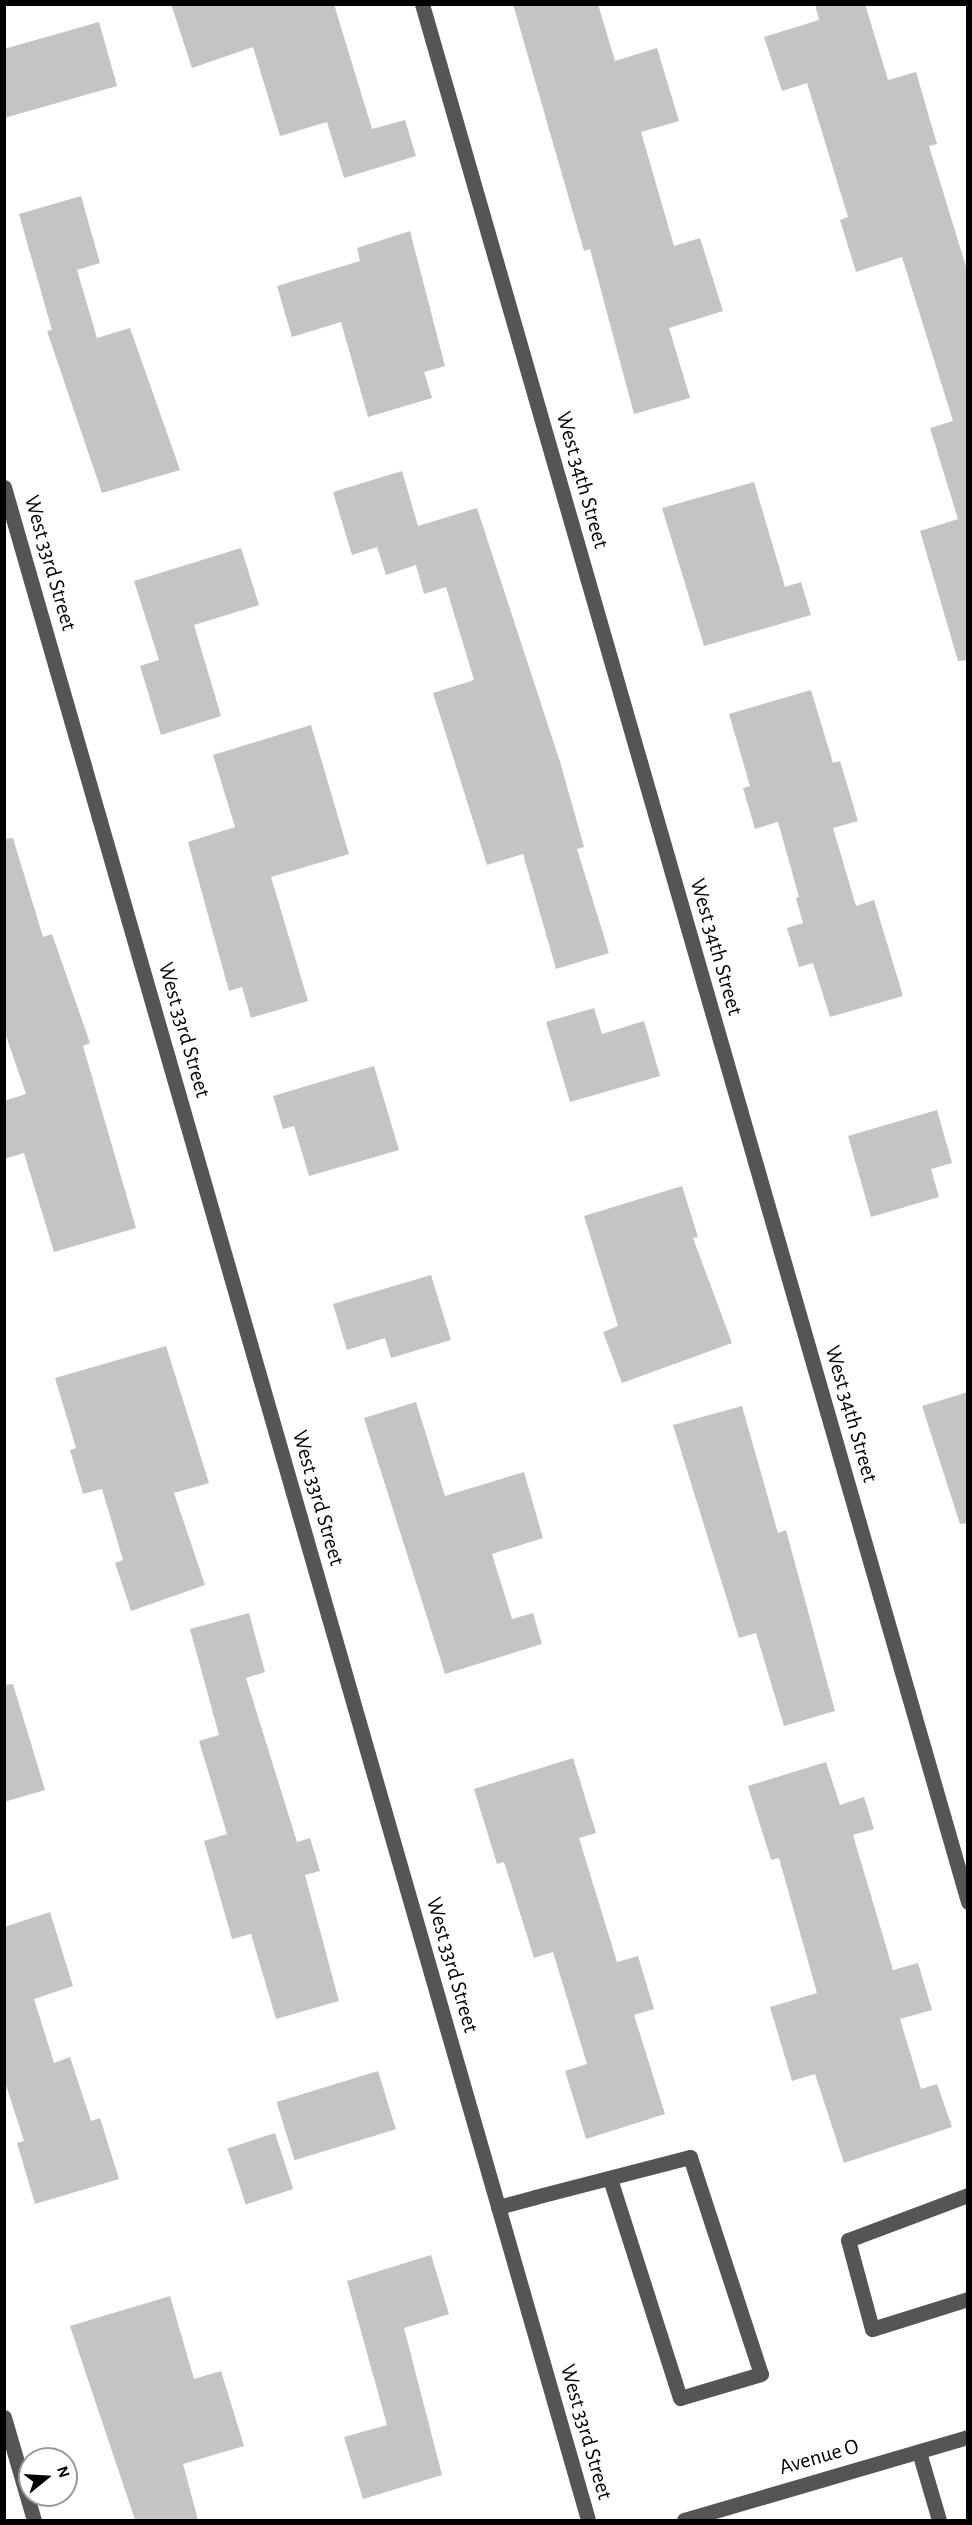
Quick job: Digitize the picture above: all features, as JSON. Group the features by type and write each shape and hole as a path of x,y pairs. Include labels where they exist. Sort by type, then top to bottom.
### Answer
{"street":[{"name":"West 34th Street","path":"422,4 968,1902"},
{"name":"West 33rd Street","path":"4,487 588,2520"},
{"path":"498,2207 690,2157 761,2374 680,2398 610,2178"},
{"path":"968,2195 848,2240 872,2330 968,2300"},
{"path":"4,2417 34,2520"},
{"name":"Avenue O","path":"684,2520 968,2437"},
{"path":"919,2452 939,2520"}],"building":[{"path":"171,4 334,4 372,129 405,120 416,156 344,178 327,122 280,136 253,47 192,68"},
{"path":"513,4 598,4 615,61 657,48 679,121 641,132 674,246 700,238 723,311 669,328 690,398 634,414 590,249 584,251"},
{"path":"815,4 865,4 888,80 916,72 937,144 929,146 968,273 968,660 958,661 920,531 958,519 930,428 953,421 902,257 856,272 840,220 848,217 807,83 782,91 764,37 819,20"},
{"path":"99,22 117,86 4,118 4,49"},
{"path":"81,196 100,263 77,270 97,338 130,328 180,470 102,493 47,331 52,330 19,214"},
{"path":"410,231 445,366 424,372 432,398 368,417 341,322 292,337 277,286 360,261 357,248"},
{"path":"402,471 418,526 477,508 561,765 584,847 577,849 609,953 556,969 523,854 487,865 433,693 474,680 446,587 424,594 416,565 386,575 377,547 352,555 333,492"},
{"path":"754,482 785,587 801,582 811,615 704,646 662,508"},
{"path":"241,548 259,605 194,625 221,716 161,735 140,666 159,660 134,581"},
{"path":"811,690 833,763 840,761 858,821 833,828 856,906 874,900 903,996 830,1017 813,963 799,967 787,928 803,923 796,898 799,897 778,822 755,829 743,788 750,786 729,714"},
{"path":"311,725 349,854 271,877 308,1001 251,1018 242,987 229,991 188,842 235,827 213,755"},
{"path":"13,838 43,937 52,934 90,1043 83,1046 136,1228 54,1252 24,1153 4,1159 4,1101 26,1094 4,1030 4,839"},
{"path":"594,1008 602,1034 644,1021 660,1076 570,1102 546,1022"},
{"path":"374,1066 399,1150 309,1176 294,1126 283,1129 273,1096"},
{"path":"937,1110 952,1163 931,1169 939,1197 871,1217 848,1136"},
{"path":"682,1186 698,1237 693,1238 732,1343 622,1383 603,1332 618,1326 584,1216"},
{"path":"431,1275 451,1340 391,1358 385,1338 347,1350 333,1304"},
{"path":"166,1346 209,1483 174,1493 205,1585 131,1611 115,1563 123,1560 102,1489 83,1494 70,1450 76,1448 55,1378"},
{"path":"968,1392 968,1523 960,1524 922,1406"},
{"path":"416,1402 445,1496 524,1472 543,1538 492,1554 512,1619 533,1613 542,1644 445,1674 364,1418"},
{"path":"742,1406 778,1533 786,1530 835,1711 784,1726 756,1633 739,1638 673,1425"},
{"path":"249,1613 265,1672 246,1678 297,1842 310,1838 320,1871 305,1875 339,2001 276,2019 251,1934 232,1939 204,1841 227,1834 199,1741 219,1735 190,1629"},
{"path":"13,1684 45,1790 4,1802 4,1685"},
{"path":"573,1758 596,1833 579,1838 617,1962 638,1956 654,2009 634,2015 665,2114 586,2139 565,2071 587,2064 553,1952 534,1958 504,1862 497,1864 474,1789"},
{"path":"826,1762 840,1805 864,1797 874,1829 853,1835 893,1970 918,1963 932,2010 900,2019 921,2089 937,2084 952,2127 844,2163 815,2074 792,2081 770,2007 817,1993 779,1858 771,1860 748,1786"},
{"path":"50,1912 73,1986 34,1999 54,2063 70,2057 91,2121 100,2118 119,2179 35,2204 17,2143 24,2141 4,2079 4,1927"},
{"path":"378,2071 396,2129 294,2160 277,2102"},
{"path":"275,2133 293,2189 246,2205 227,2148"},
{"path":"431,2255 449,2314 404,2328 442,2475 363,2499 344,2437 387,2425 347,2281"},
{"path":"170,2296 194,2379 221,2371 244,2446 183,2464 198,2520 135,2520 70,2326"}]}
